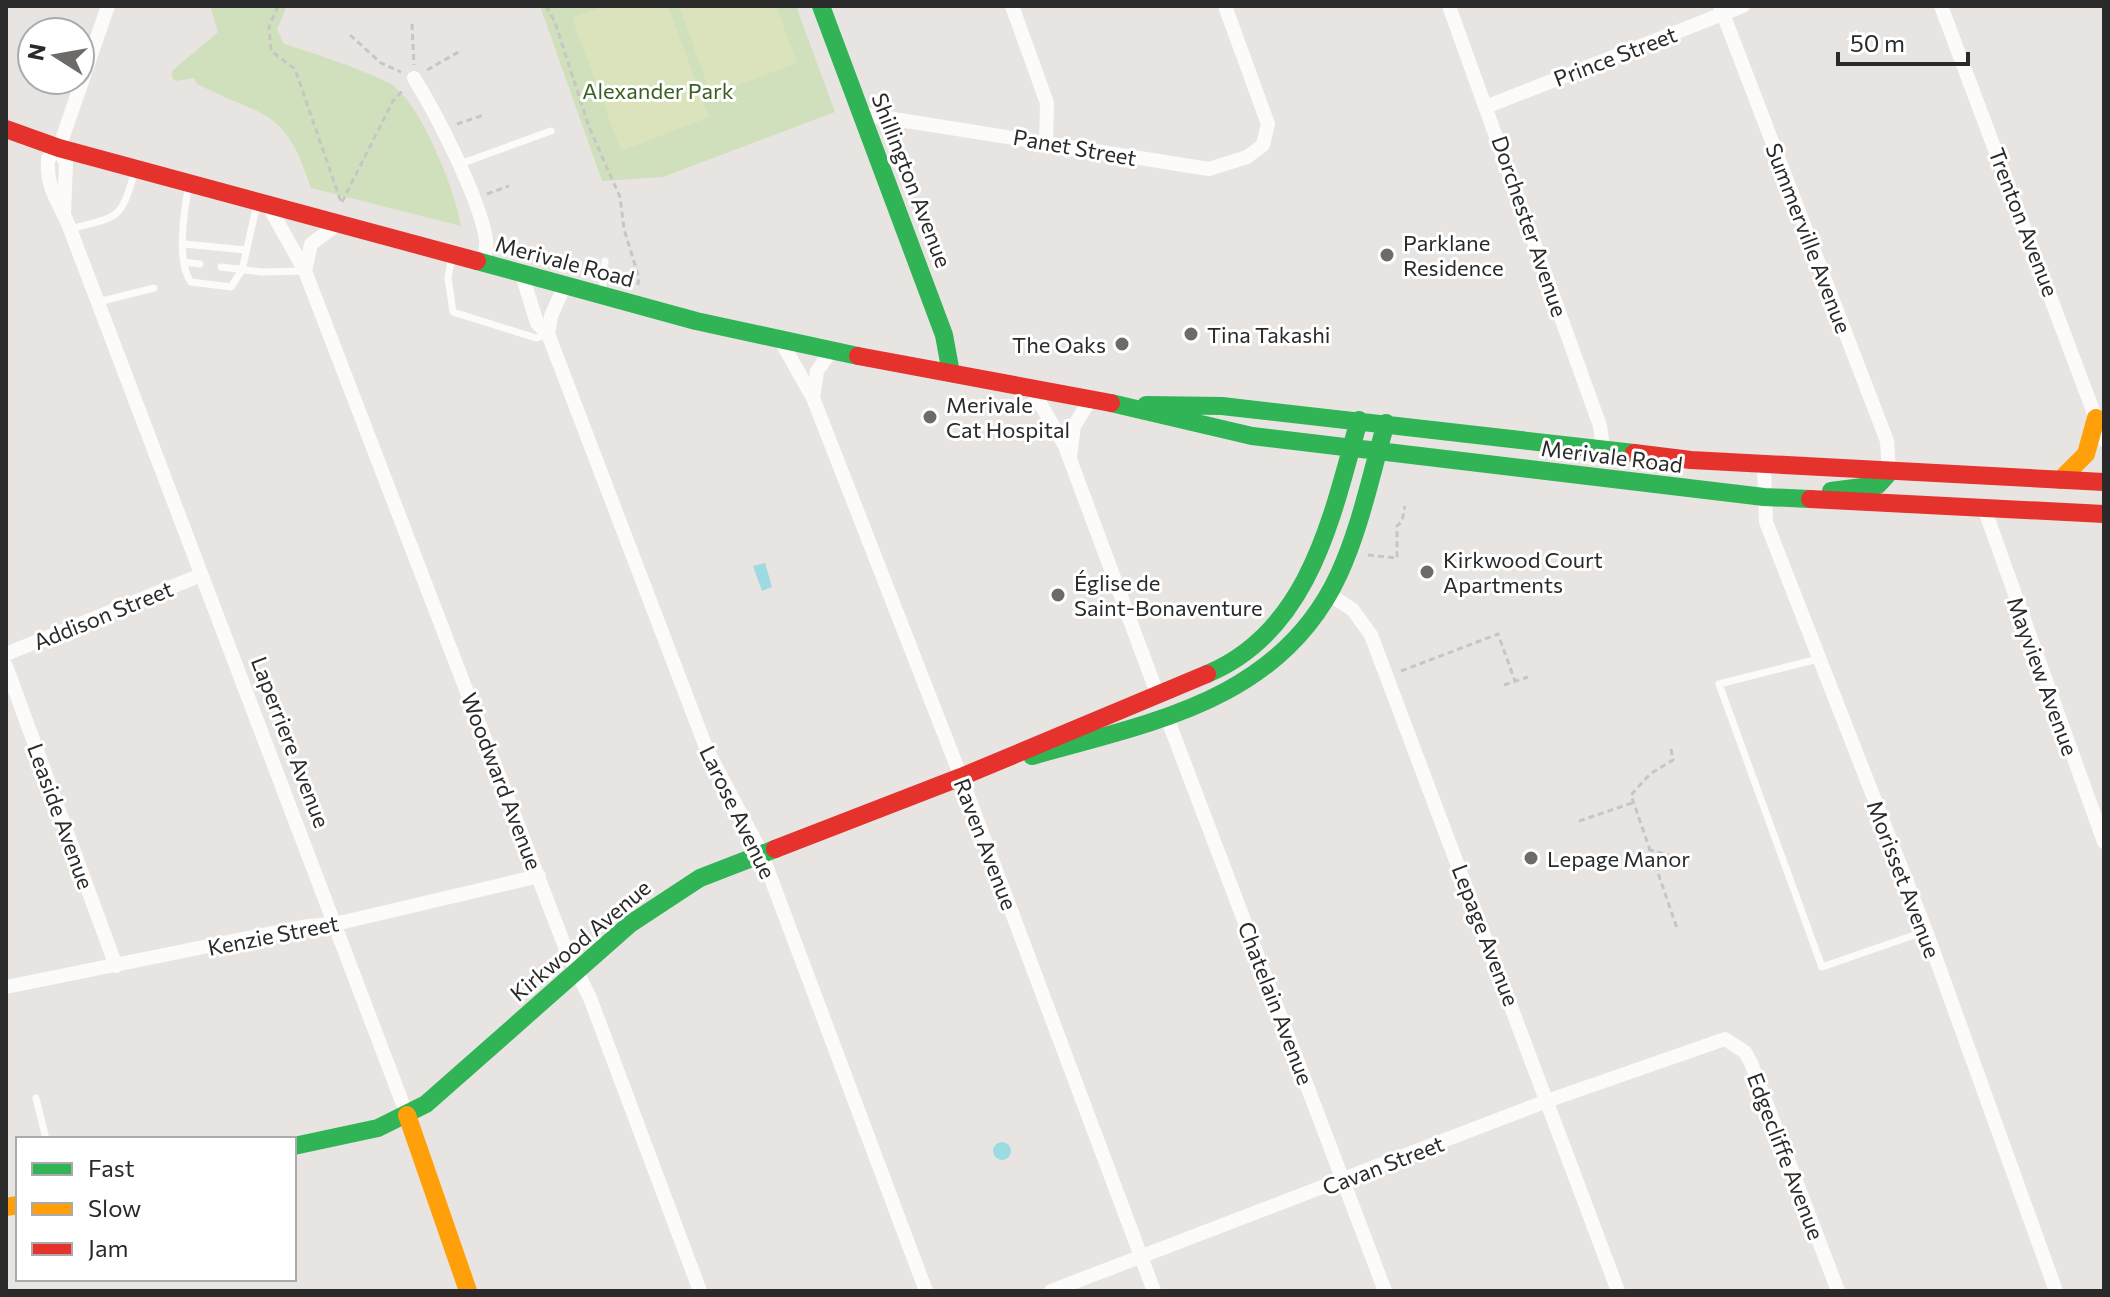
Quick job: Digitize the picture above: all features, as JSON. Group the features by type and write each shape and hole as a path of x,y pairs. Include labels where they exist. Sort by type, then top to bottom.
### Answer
{"main road":[{"name":"Shillington Avenue","path":"821,6 944,335 951,373"},
{"name":"Merivale Road","path":"6,129 59,148 564,287 781,341 1119,405 1213,429 1350,449 1764,497 2104,514"},
{"name":"Merivale Road","path":"1119,405 1222,406 1764,466 2104,482"},
{"path":"2060,480 2082,463 2091,449 2096,418"},
{"name":"Kirkwood Avenue","path":"296,1146 378,1128 407,1115 443,1092 665,898 700,878 961,777 1221,668 1250,650 1278,626 1298,599 1314,566 1359,420"},
{"name":"Kirkwood Avenue","path":"961,777 1166,715 1221,694 1266,669 1296,639 1329,594 1347,554 1386,423"},
{"path":"1764,497 1878,485 1889,473"},
{"name":"Laperriere Avenue","path":"407,1115 468,1291"}],"street":[{"path":"59,148 108,6"},
{"path":"1012,6 1047,103 1046,142"},
{"name":"Panet Street","path":"862,114 1209,169 1247,157 1263,145 1268,124 1225,6"},
{"name":"Dorchester Avenue","path":"1449,6 1488,106 1600,426 1603,448"},
{"name":"Prince Street","path":"1488,106 1721,10 1743,6"},
{"name":"Trenton Avenue","path":"1941,6 2104,440"},
{"name":"Summerville Avenue","path":"1721,10 1887,441 1889,473"},
{"path":"414,78 443,129 472,200 486,240 483,264"},
{"name":"Laperriere Avenue","path":"59,148 66,164 64,213 407,1115"},
{"name":"Woodward Avenue","path":"263,203 305,271 551,910 605,1038 700,1291"},
{"path":"305,271 311,244 338,224"},
{"name":"Larose Avenue","path":"522,275 537,323 548,334 707,750 761,852 926,1291"},
{"path":"548,334 551,316 564,287"},
{"name":"Raven Avenue","path":"781,341 813,398 961,777 1154,1291"},
{"path":"813,398 817,371 832,350"},
{"path":"1031,388 1052,419 1070,460 1157,693"},
{"path":"1070,460 1074,426 1090,400"},
{"name":"Morisset Avenue","path":"1764,466 1766,522 1926,931 2056,1291"},
{"name":"Mayview Avenue","path":"1984,508 2104,842"},
{"name":"Addison Street","path":"6,654 201,575"},
{"name":"Lepage Avenue","path":"1329,594 1353,610 1371,635 1618,1291"},
{"name":"Leaside Avenue","path":"6,666 116,966"},
{"name":"Chatelain Avenue","path":"1166,715 1385,1291"},
{"name":"Kenzie Street","path":"6,987 307,926 335,924 539,876"},
{"name":"Edgecliffe Avenue","path":"1716,1040 1725,1039 1745,1052 1838,1291"},
{"name":"Cavan Street","path":"1051,1291 1547,1101 1716,1040"}],"lane":[{"path":"458,165 551,131"},
{"path":"70,229 113,218 123,210 136,169"},
{"path":"190,183 183,219 184,273 191,282 231,287 242,270 263,203"},
{"path":"184,244 246,250"},
{"path":"452,255 448,278 453,312 536,338 548,334"},
{"path":"601,296 605,261"},
{"path":"184,262 200,264"},
{"path":"221,267 305,271"},
{"path":"98,302 154,288"},
{"path":"1818,659 1719,684 1822,967 1926,931"},
{"path":"36,1098 46,1137"}],"path":[{"path":"278,6 269,27 271,51 295,69 341,202 393,101 414,78 462,50"},
{"path":"546,6 555,22 589,127 620,197 624,229 639,278 633,304"},
{"path":"412,24 414,78"},
{"path":"350,35 381,63 414,78"},
{"path":"443,129 484,115"},
{"path":"472,200 509,186"},
{"path":"1368,555 1397,558 1397,526 1402,521 1405,506"},
{"path":"1401,671 1498,634 1515,681"},
{"path":"1504,685 1528,677"},
{"path":"1671,749 1673,760 1650,774 1631,795 1678,931"},
{"path":"1579,821 1634,802"},
{"path":"1648,849 1681,859"}],"green space":[{"path":"210,6 287,6 277,29 284,44 366,73 389,83 401,93 435,148 461,226 311,188 292,142 270,119 197,84 194,78 176,81 172,78 172,71 218,32"},
{"name":"Alexander Park","path":"540,6 796,6 835,112 663,177 602,181"},
{"path":"604,6 668,6 709,117 621,151 572,18"},
{"path":"679,6 776,6 797,63 711,95"}],"water":[{"path":"765,563 772,587 762,591 753,566"},
{"path":"998,1142 1006,1142 1011,1151 1009,1158 998,1160 993,1155 993,1147"}],"traffic: fast":[{"path":"821,6 944,335 951,373"},
{"path":"477,261 696,321 858,356"},
{"path":"1111,403 1252,436 1764,497 1810,499"},
{"path":"1146,405 1222,406 1634,453"},
{"path":"1207,674 1242,655 1270,630 1293,600 1312,567 1326,531 1359,420"},
{"path":"1032,756 1123,731 1209,700 1248,678 1284,651 1314,617 1339,574 1360,519 1386,423"},
{"path":"1831,491 1878,485 1889,473"},
{"path":"296,1146 378,1128 426,1104 630,924 700,878 775,849"}],"traffic: slow":[{"path":"2060,480 2086,454 2096,418"},
{"path":"407,1115 468,1291"},
{"path":"6,1207 16,1205"}],"traffic: jam":[{"path":"6,129 59,148 477,261"},
{"path":"858,356 1111,403"},
{"path":"1634,453 1691,460 2104,482"},
{"path":"1810,499 2104,514"},
{"path":"775,849 961,777 1207,674"}],"place":[{"name":"Parklane Residence","path":"1387,255"},
{"name":"Tina Takashi","path":"1191,334"},
{"name":"The Oaks","path":"1122,344"},
{"name":"Merivale Cat Hospital","path":"930,417"},
{"name":"Kirkwood Court Apartments","path":"1427,572"},
{"name":"Église de Saint-Bonaventure","path":"1058,595"},
{"name":"Lepage Manor","path":"1531,858"}]}
